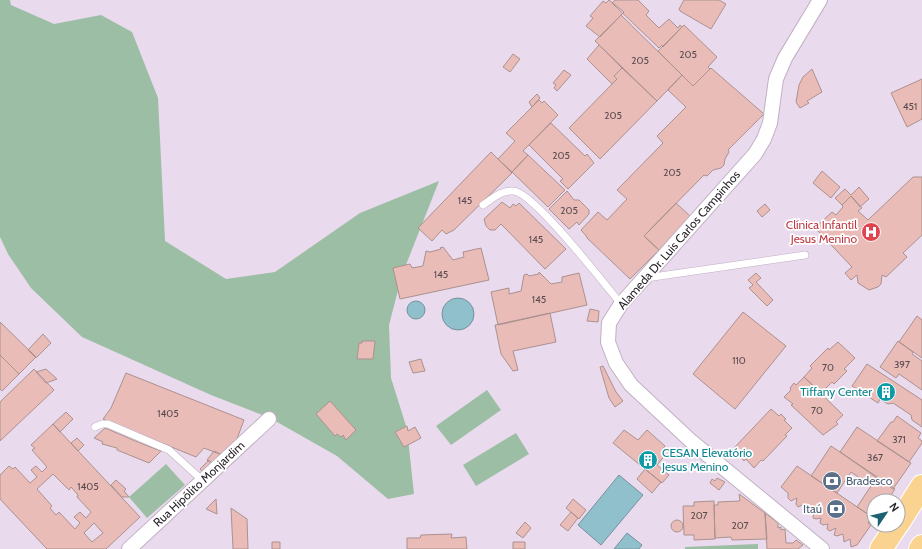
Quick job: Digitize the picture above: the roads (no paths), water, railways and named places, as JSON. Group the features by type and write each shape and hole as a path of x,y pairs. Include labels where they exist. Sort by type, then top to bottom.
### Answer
{"main road":[{"path":"906,512 922,486"},
{"path":"881,549 892,533"}],"street":[{"name":"Alameda Dr. Luis Carlos Campinhos","path":"820,0 785,58 776,79 770,123 755,154 621,304 609,323 608,342 616,363 631,385 692,442 822,549"},
{"name":"Rua Hipólito Monjardim","path":"129,549 268,419"}],"lane":[{"path":"484,206 502,193 514,191 526,196 554,225 621,304"},
{"path":"644,278 805,255"},
{"path":"95,427 102,424 108,424 162,446 203,481"}],"water":[{"path":"461,298 467,300 472,305 474,314 472,323 467,328 455,330 449,328 444,323 442,311 444,305 449,300"},
{"path":"412,301 420,301 425,306 423,317 420,319 412,319 407,314 407,306"},
{"path":"619,475 643,495 601,545 578,525"},
{"path":"627,533 642,545 639,549 614,549"}],"place":[{"name":"Clínica Infantil Jesus Menino","path":"871,232"},
{"name":"Tiffany Center","path":"886,392"},
{"name":"CESAN Elevatório Jesus Menino","path":"648,460"},
{"name":"Bradesco","path":"832,481"},
{"name":"Itaú","path":"836,509"}]}
